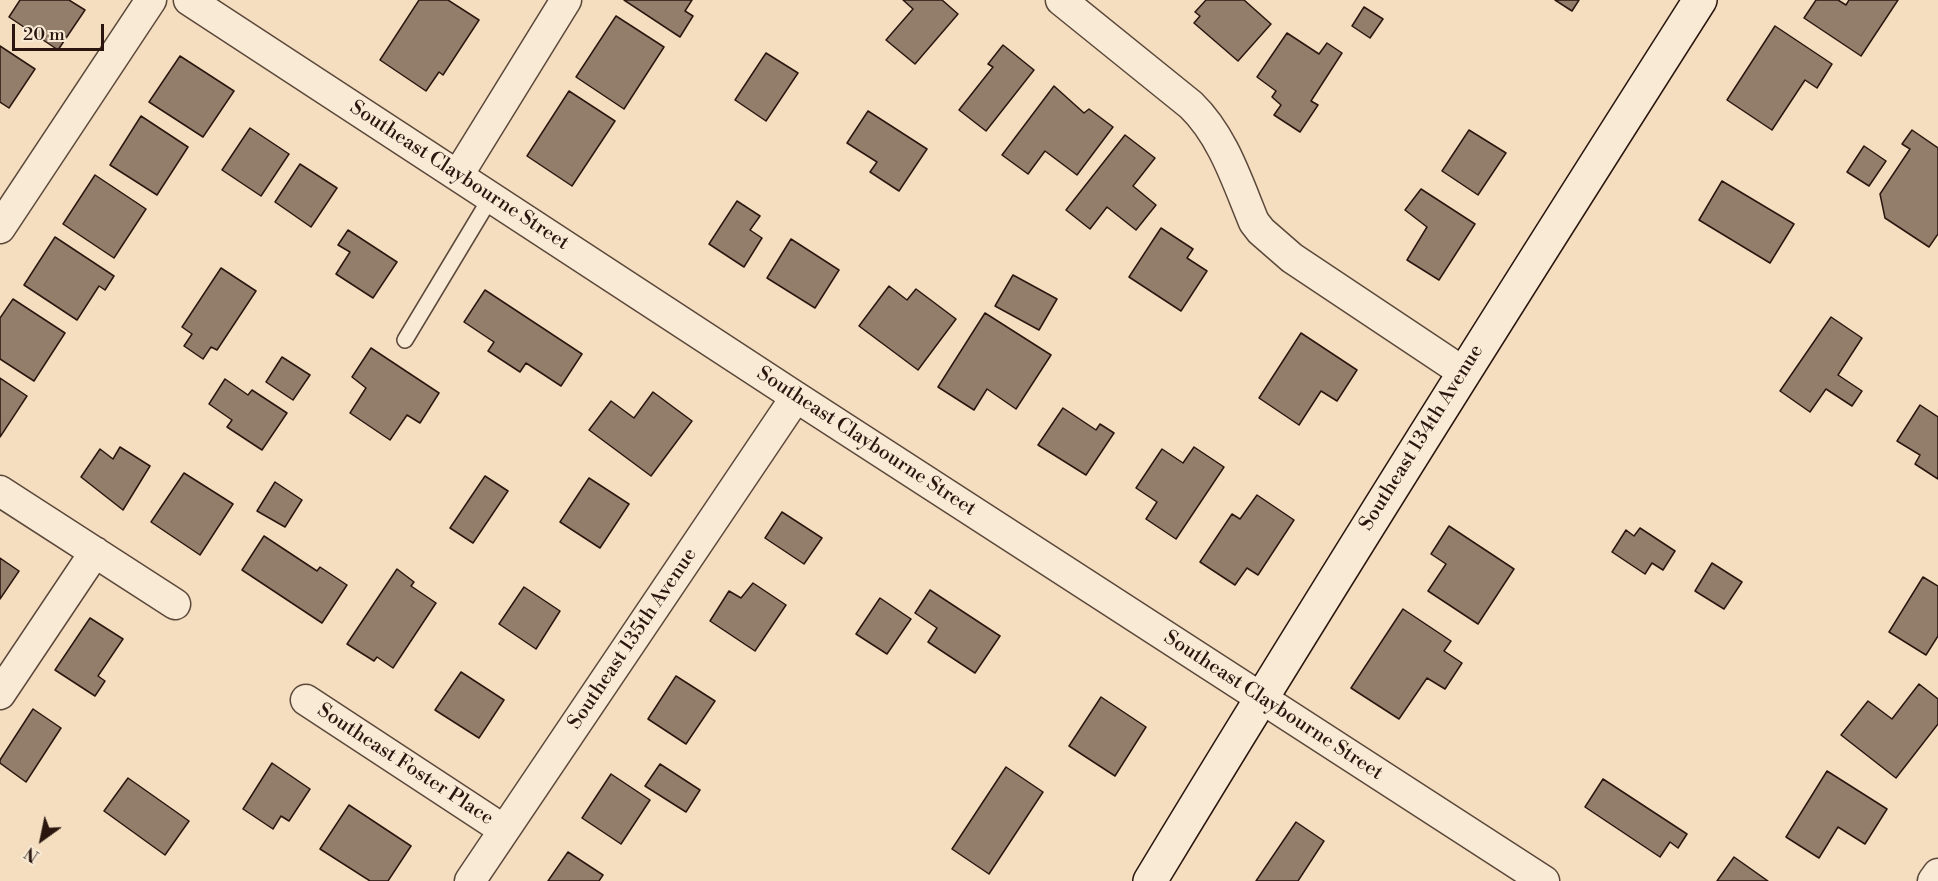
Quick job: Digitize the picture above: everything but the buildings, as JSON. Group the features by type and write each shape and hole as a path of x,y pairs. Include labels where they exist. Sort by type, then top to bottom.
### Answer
{"street":[{"path":"0,228 151,0"},
{"name":"Southeast Claybourne Street","path":"189,0 796,398 1544,881"},
{"path":"458,175 566,0"},
{"path":"1061,0 1206,119 1224,151 1254,222 1261,231 1292,258 1462,372"},
{"name":"Southeast 134th Avenue","path":"1150,881 1462,372 1700,0"},
{"name":"Southeast 135th Avenue","path":"470,881 796,398"},
{"path":"0,491 175,604"},
{"path":"0,694 95,552"},
{"name":"Southeast Foster Place","path":"306,700 504,831"},
{"path":"1933,881 1938,874"}],"lane":[{"path":"405,340 491,197"}]}
